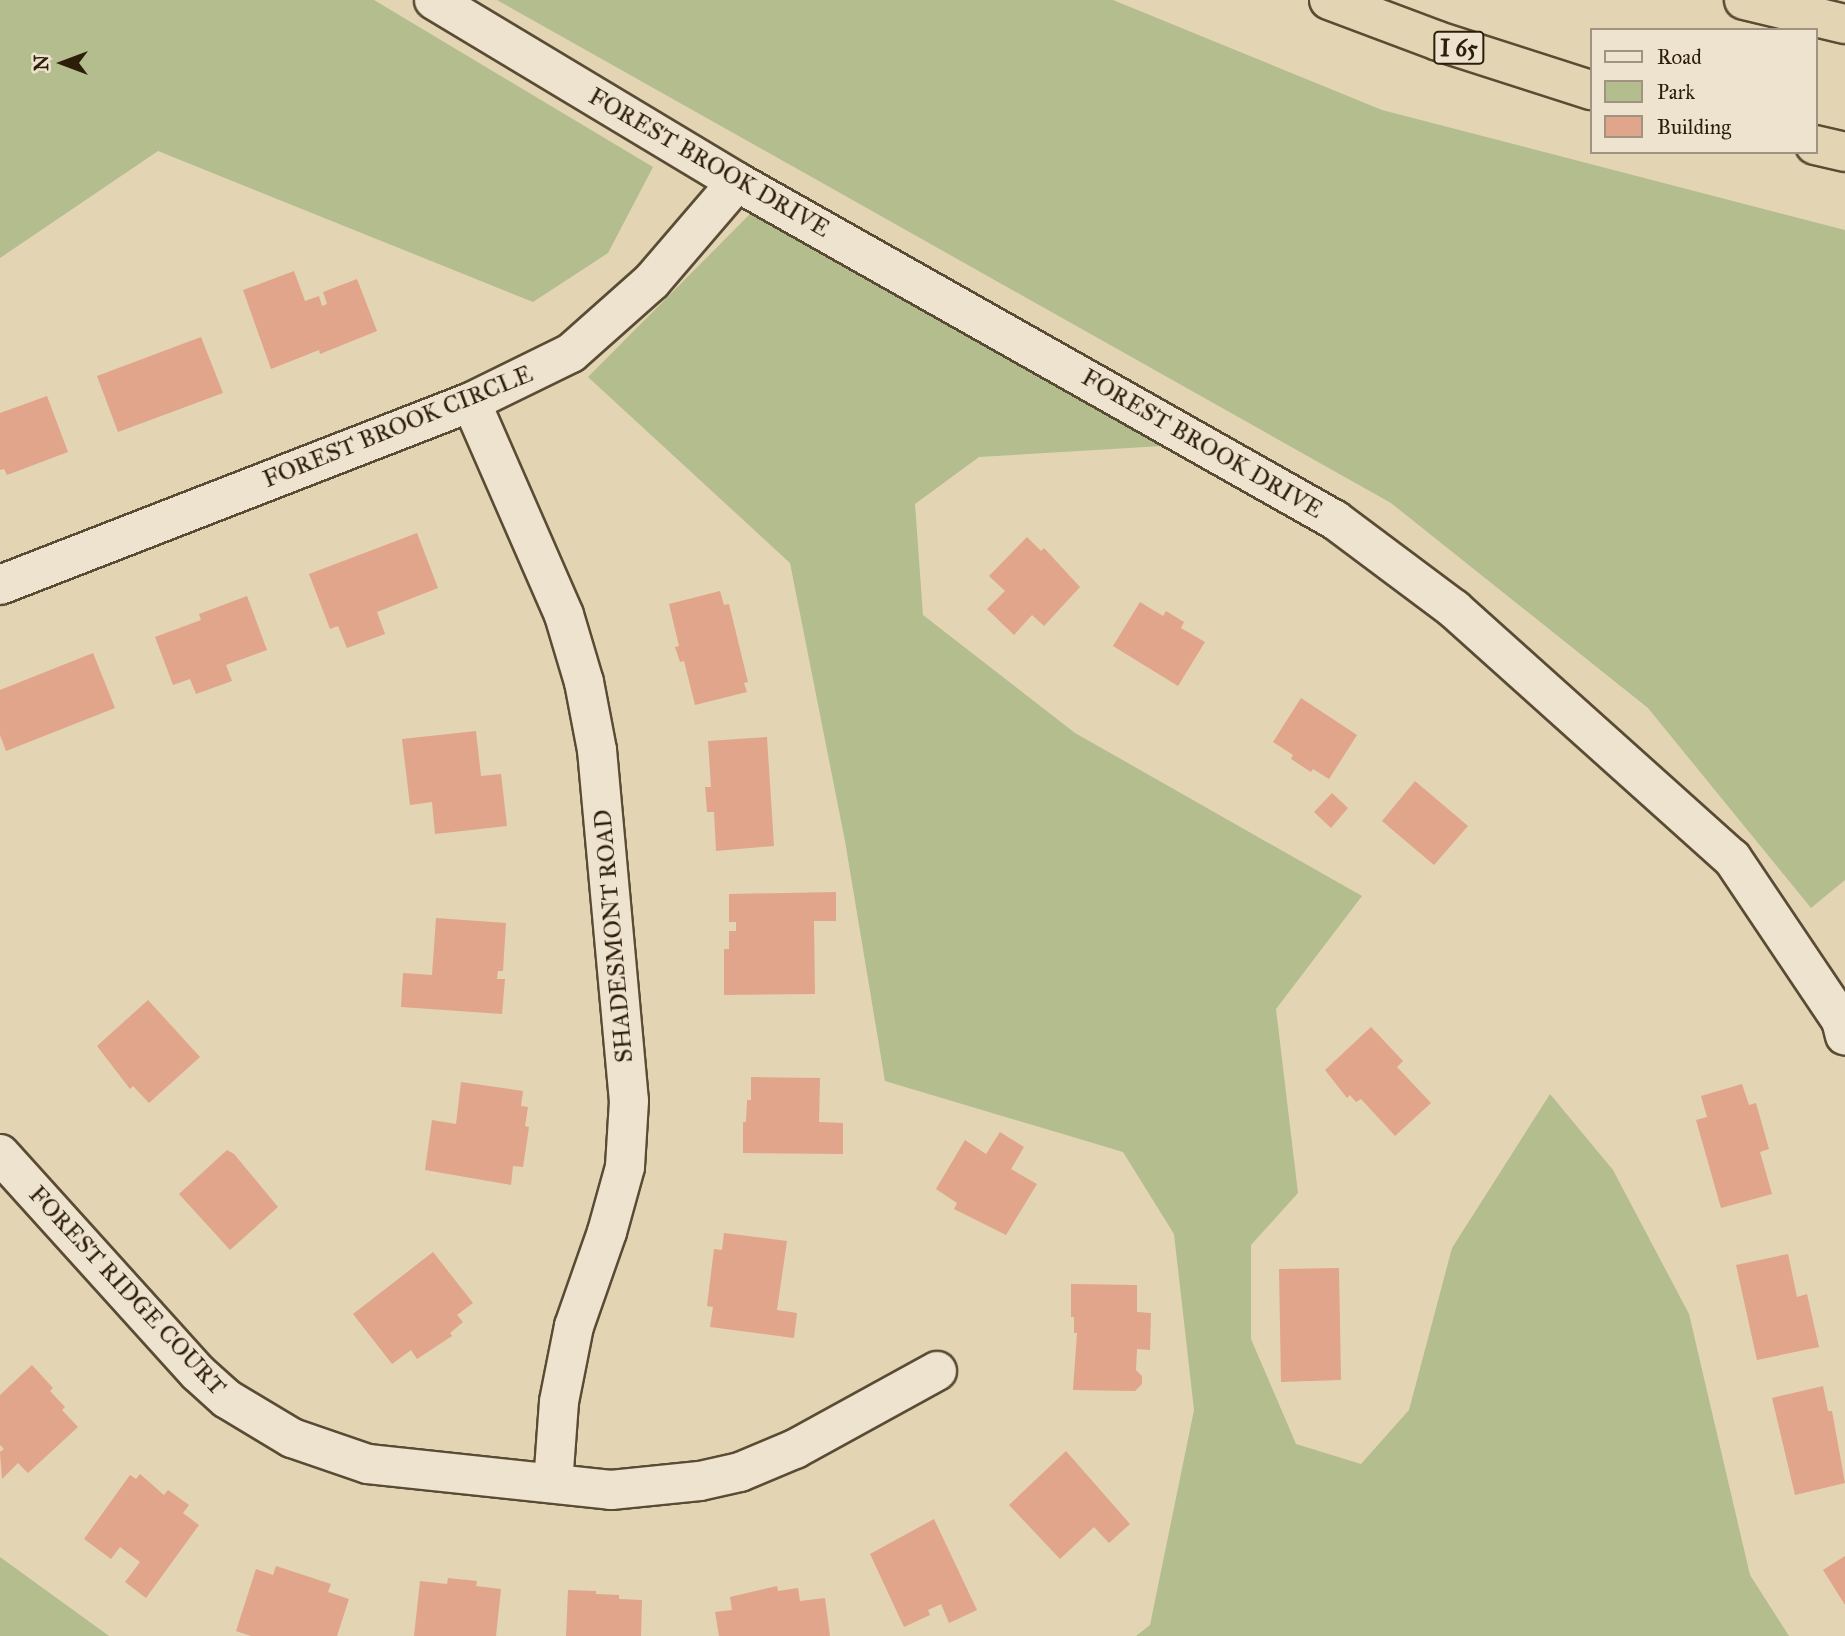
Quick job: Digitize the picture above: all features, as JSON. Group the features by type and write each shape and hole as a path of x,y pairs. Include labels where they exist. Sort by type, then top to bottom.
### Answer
{"highway":[{"name":"I 65","path":"1329,0 1438,41 1590,90"},
{"path":"1744,0 1845,24"},
{"path":"1817,145 1845,152"}],"street":[{"name":"FOREST BROOK DRIVE","path":"434,0 737,182 1335,520 1454,610 1732,858 1841,1020 1845,1036"},
{"name":"FOREST BROOK CIRCLE","path":"0,585 471,402 571,353 610,322 652,282 737,182"},
{"name":"SHADESMONT ROAD","path":"471,402 564,615 584,682 597,750 629,1101 625,1167 607,1233 571,1339 559,1402 553,1483"},
{"name":"FOREST RIDGE COURT","path":"0,1154 198,1373 228,1399 292,1438 368,1464 611,1490 654,1488 740,1472 795,1448 937,1371"}],"green space":[{"path":"0,0 374,0 653,167 608,253 533,302 158,151 0,258"},
{"path":"497,0 1113,0 1382,110 1845,230 1845,880 1811,908 1648,708 1391,503"},
{"path":"752,212 1162,446 979,457 915,504 923,615 1075,733 1362,896 1276,1009 1298,1193 1251,1245 1251,1339 1296,1444 1361,1464 1409,1410 1452,1248 1550,1094 1613,1170 1689,1314 1750,1575 1789,1636 1136,1636 1150,1625 1194,1410 1174,1234 1123,1152 885,1081 845,841 790,563 588,377"},
{"path":"0,1557 109,1636 0,1636"}],"building":[{"path":"294,271 305,301 319,296 322,306 327,304 323,292 357,279 377,331 320,354 319,350 271,369 243,290"},
{"path":"201,337 223,393 118,432 97,376"},
{"path":"47,396 68,452 7,475 4,469 0,470 0,413"},
{"path":"417,533 438,588 377,612 385,634 347,648 338,626 330,629 309,574"},
{"path":"1027,537 1041,551 1044,548 1080,587 1044,626 1032,615 1014,635 987,609 1005,591 989,576"},
{"path":"720,591 724,605 729,604 748,682 744,683 747,692 695,705 684,661 680,662 675,647 679,646 669,604"},
{"path":"247,596 267,650 226,665 232,681 196,694 190,679 173,685 155,637 201,620 199,614"},
{"path":"1140,602 1163,616 1166,611 1184,622 1181,628 1205,642 1178,686 1113,646"},
{"path":"93,653 115,708 6,751 0,735 0,690"},
{"path":"1301,698 1357,735 1329,779 1313,769 1311,772 1291,759 1293,755 1273,742"},
{"path":"476,731 481,776 501,774 507,826 435,834 432,802 410,805 402,739"},
{"path":"767,737 774,846 716,851 714,812 707,812 705,787 711,787 708,741"},
{"path":"1415,781 1468,826 1434,865 1382,821"},
{"path":"1332,793 1348,808 1331,828 1314,812"},
{"path":"836,892 836,921 814,921 815,994 724,995 724,949 729,949 729,931 736,931 736,922 729,922 729,894"},
{"path":"436,918 506,923 503,971 498,971 497,979 505,979 502,1014 401,1007 403,973 432,975"},
{"path":"148,1000 200,1057 149,1103 133,1086 130,1089 97,1046"},
{"path":"1371,1027 1403,1061 1397,1067 1431,1103 1395,1136 1361,1099 1356,1102 1350,1095 1347,1098 1325,1070"},
{"path":"751,1077 820,1078 819,1122 843,1123 843,1154 743,1153 743,1122 746,1122 747,1100 751,1100"},
{"path":"461,1082 523,1091 521,1106 528,1107 525,1126 529,1127 523,1167 513,1166 511,1185 425,1170 432,1120 456,1124"},
{"path":"1742,1084 1749,1105 1756,1103 1769,1149 1760,1152 1772,1194 1721,1208 1696,1120 1707,1117 1701,1096"},
{"path":"1000,1132 1024,1147 1011,1169 1037,1184 1006,1235 954,1209 957,1203 936,1189 965,1140 986,1154"},
{"path":"227,1150 234,1154 278,1207 230,1250 179,1194"},
{"path":"724,1233 787,1241 777,1310 797,1313 794,1338 710,1327 713,1307 707,1306 714,1249 722,1250"},
{"path":"433,1252 473,1303 457,1315 463,1322 450,1333 452,1336 417,1359 411,1350 392,1364 353,1314"},
{"path":"1788,1254 1797,1297 1807,1294 1819,1347 1757,1360 1736,1265"},
{"path":"1339,1268 1341,1380 1281,1382 1279,1269"},
{"path":"1071,1284 1137,1285 1137,1312 1151,1313 1150,1350 1137,1349 1136,1370 1142,1376 1142,1384 1135,1391 1073,1390 1077,1333 1074,1333 1074,1317 1071,1317"},
{"path":"32,1365 53,1388 50,1391 65,1407 62,1410 78,1427 28,1473 18,1463 2,1479 0,1452 4,1449 0,1445 0,1395"},
{"path":"1823,1386 1828,1411 1832,1411 1845,1483 1795,1495 1772,1398"},
{"path":"1066,1451 1130,1524 1109,1543 1094,1527 1060,1559 1009,1505"},
{"path":"140,1474 164,1495 168,1490 189,1505 183,1513 199,1525 146,1598 125,1582 140,1562 120,1547 111,1559 84,1539 130,1475 136,1479"},
{"path":"934,1519 977,1610 949,1623 941,1604 928,1610 930,1615 904,1627 870,1554"},
{"path":"1845,1556 1845,1605 1823,1570"},
{"path":"276,1566 331,1584 328,1592 349,1599 337,1636 251,1636 236,1631 256,1569 273,1575"},
{"path":"448,1578 477,1581 476,1586 501,1589 496,1636 414,1636 420,1581 447,1584"},
{"path":"777,1586 778,1591 798,1588 800,1601 825,1598 830,1636 719,1636 715,1612 732,1610 730,1597"},
{"path":"568,1590 596,1591 596,1594 619,1595 619,1599 642,1600 641,1636 566,1636"}]}
